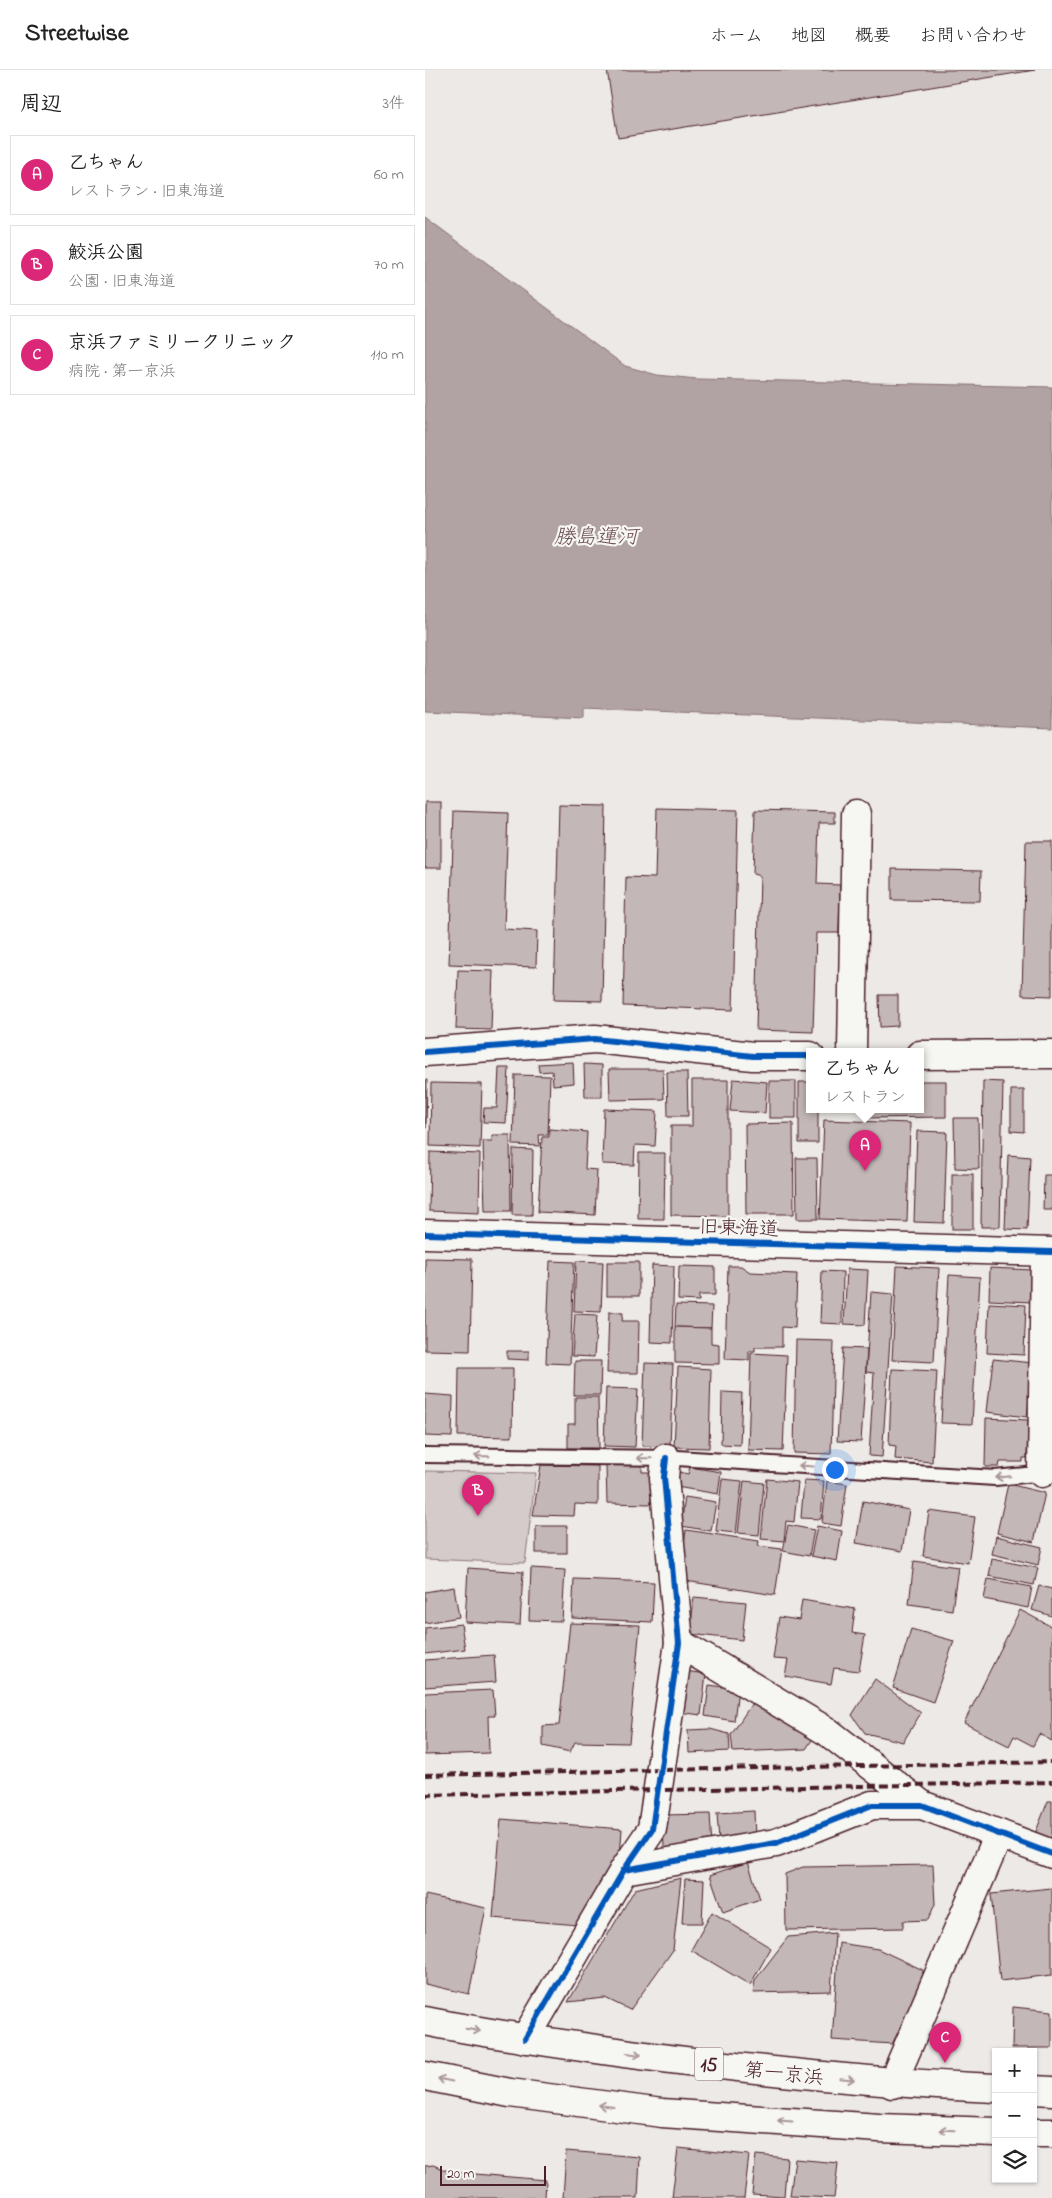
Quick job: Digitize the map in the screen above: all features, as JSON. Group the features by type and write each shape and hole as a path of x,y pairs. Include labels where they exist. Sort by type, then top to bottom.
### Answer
{"main road":[{"path":"852,1048 857,814"},
{"path":"425,1052 595,1039 753,1056 806,1056"},
{"path":"924,1055 1052,1054"},
{"name":"旧東海道","path":"425,1234 1049,1252"},
{"path":"1047,1473 1049,1252"},
{"path":"525,2039 624,1870 652,1829 679,1643 664,1477 666,1458"},
{"path":"679,1643 828,1732 922,1805 1052,1854"},
{"path":"624,1870 776,1843 872,1805 922,1805"},
{"path":"892,2084 999,1834"},
{"name":"第一京浜","path":"425,2021 525,2039 727,2067 892,2084 992,2088"},
{"path":"425,2076 510,2093 662,2113 879,2128 992,2132"},
{"path":"1037,2090 1052,2091"},
{"path":"1037,2133 1052,2133"}],"lane":[{"path":"425,1455 666,1458 995,1478 1047,1473"}],"shaded area":[{"path":"425,1471 536,1473 525,1563 425,1559"}],"water":[{"name":"勝島運河","path":"425,217 625,366 657,375 697,379 1052,387 1052,728 584,708 584,718 425,711"}],"building":[{"path":"607,70 1035,70 618,138"},
{"path":"425,802 441,802 441,868 425,868"},
{"path":"559,805 606,806 602,1001 554,1000"},
{"path":"657,808 738,810 733,1010 623,1006 626,877 655,878"},
{"path":"755,810 835,812 835,823 819,823 817,884 840,885 839,933 816,933 813,1032 756,1030 760,876 753,874"},
{"path":"454,811 508,813 504,929 537,931 536,967 449,964"},
{"path":"1026,841 1052,841 1052,996 1022,995"},
{"path":"892,869 981,871 980,901 892,900"},
{"path":"458,970 493,971 491,1030 456,1029"},
{"path":"879,995 898,995 898,1026 880,1027"},
{"path":"573,1062 574,1083 553,1085 552,1071 539,1072 538,1064"},
{"path":"584,1064 602,1065 602,1097 585,1097"},
{"path":"499,1068 509,1068 506,1123 483,1122 484,1108 497,1108"},
{"path":"609,1069 663,1069 664,1099 610,1100"},
{"path":"667,1072 687,1072 688,1116 668,1116"},
{"path":"515,1075 550,1076 548,1135 539,1135 540,1146 513,1145"},
{"path":"733,1079 767,1082 765,1113 730,1111"},
{"path":"425,1080 427,1080 426,1128 425,1128"},
{"path":"692,1080 728,1080 728,1216 671,1215 671,1126 692,1126"},
{"path":"769,1081 796,1081 796,1118 769,1118"},
{"path":"924,1081 946,1081 946,1117 865,1118 865,1113 924,1113"},
{"path":"983,1081 1003,1082 1000,1227 981,1227"},
{"path":"799,1082 806,1082 806,1113 818,1113 818,1143 799,1143"},
{"path":"431,1083 482,1084 480,1148 430,1146"},
{"path":"1011,1090 1024,1090 1024,1132 1011,1131"},
{"path":"604,1109 657,1111 655,1146 635,1145 634,1165 602,1164"},
{"path":"954,1118 978,1118 979,1169 955,1168"},
{"path":"824,1120 910,1123 907,1222 820,1219"},
{"path":"793,1123 794,1214 746,1214 745,1124"},
{"path":"549,1129 587,1132 585,1169 597,1170 595,1215 538,1212 542,1137 549,1137"},
{"path":"917,1131 947,1132 944,1223 914,1222"},
{"path":"492,1135 510,1135 511,1211 485,1211 483,1141 492,1141"},
{"path":"513,1149 533,1150 532,1215 512,1215"},
{"path":"430,1152 480,1154 479,1213 429,1211"},
{"path":"639,1153 665,1153 664,1219 638,1219"},
{"path":"1008,1155 1030,1157 1027,1230 1005,1229"},
{"path":"796,1158 817,1158 818,1219 797,1219"},
{"path":"952,1174 973,1174 973,1229 952,1229"},
{"path":"1044,1175 1052,1175 1052,1210 1043,1210"},
{"path":"425,1258 472,1259 470,1351 425,1350"},
{"path":"550,1261 574,1262 570,1364 546,1363"},
{"path":"576,1261 603,1262 601,1312 574,1311"},
{"path":"607,1262 639,1262 639,1296 607,1296"},
{"path":"652,1265 674,1266 672,1343 650,1342"},
{"path":"679,1266 715,1267 715,1295 699,1295 699,1301 678,1300"},
{"path":"728,1266 741,1266 750,1272 797,1274 795,1328 782,1327 782,1347 755,1347 755,1351 749,1351 749,1360 725,1359"},
{"path":"897,1266 939,1268 934,1362 892,1360"},
{"path":"990,1268 1033,1270 1032,1302 989,1300"},
{"path":"847,1269 868,1270 865,1325 844,1324"},
{"path":"822,1271 843,1272 842,1324 820,1323"},
{"path":"949,1275 980,1277 972,1424 941,1423"},
{"path":"871,1292 893,1294 882,1457 869,1456 874,1373 866,1372"},
{"path":"989,1303 1026,1305 1024,1355 987,1353"},
{"path":"676,1305 712,1306 711,1328 675,1327"},
{"path":"609,1312 623,1313 622,1321 639,1321 638,1373 607,1373"},
{"path":"575,1314 597,1315 594,1357 572,1356"},
{"path":"675,1327 711,1328 711,1343 719,1344 719,1364 675,1363"},
{"path":"796,1340 834,1341 831,1454 794,1453"},
{"path":"843,1348 867,1349 861,1442 837,1441"},
{"path":"507,1351 529,1351 529,1360 507,1359"},
{"path":"751,1353 787,1355 783,1451 748,1450"},
{"path":"993,1359 1033,1363 1027,1417 987,1412"},
{"path":"575,1361 601,1361 600,1395 574,1395"},
{"path":"645,1363 673,1364 670,1447 642,1446"},
{"path":"678,1367 711,1369 709,1448 674,1447"},
{"path":"459,1368 513,1368 512,1437 458,1436"},
{"path":"892,1369 937,1371 932,1462 895,1459 896,1446 889,1445"},
{"path":"606,1388 638,1389 635,1447 604,1446"},
{"path":"722,1392 742,1393 740,1445 721,1444"},
{"path":"425,1394 453,1396 452,1437 425,1436"},
{"path":"575,1397 598,1397 599,1448 568,1448 568,1424 575,1424"},
{"path":"986,1418 1028,1420 1027,1458 1023,1458 1023,1462 1000,1462 999,1467 985,1467"},
{"path":"541,1465 598,1466 598,1505 575,1504 574,1516 533,1515"},
{"path":"606,1465 642,1465 642,1472 651,1472 651,1504 607,1503"},
{"path":"690,1467 721,1472 718,1494 676,1487 678,1472 688,1474"},
{"path":"722,1479 742,1481 736,1533 716,1531"},
{"path":"767,1479 798,1482 794,1522 786,1521 784,1541 761,1539"},
{"path":"804,1480 824,1481 821,1519 801,1518"},
{"path":"744,1481 764,1483 759,1535 738,1533"},
{"path":"827,1481 847,1484 841,1526 822,1523"},
{"path":"1008,1484 1045,1493 1034,1542 997,1533"},
{"path":"685,1497 716,1502 711,1531 681,1526"},
{"path":"863,1501 909,1510 902,1551 856,1543"},
{"path":"929,1511 975,1517 968,1563 923,1556"},
{"path":"788,1525 814,1530 809,1556 783,1551"},
{"path":"536,1526 567,1526 567,1553 536,1553"},
{"path":"817,1526 842,1531 837,1561 811,1556"},
{"path":"686,1530 759,1541 758,1546 782,1549 775,1595 679,1580"},
{"path":"996,1536 1042,1547 1038,1565 992,1554"},
{"path":"992,1559 1038,1568 1034,1585 989,1576"},
{"path":"914,1561 958,1567 952,1610 909,1604"},
{"path":"468,1568 523,1572 520,1625 465,1622"},
{"path":"531,1568 565,1570 562,1621 529,1620"},
{"path":"574,1579 654,1582 652,1622 572,1618"},
{"path":"988,1579 1032,1587 1028,1608 984,1599"},
{"path":"1039,1586 1052,1589 1052,1616 1032,1610"},
{"path":"454,1587 459,1617 425,1623 425,1592"},
{"path":"694,1597 746,1602 742,1640 690,1634"},
{"path":"802,1600 855,1609 852,1633 865,1635 859,1671 834,1668 831,1684 785,1676 788,1660 773,1659 779,1617 799,1620"},
{"path":"1020,1610 1052,1627 1052,1741 1039,1734 1033,1746 1014,1736 1009,1746 964,1723"},
{"path":"570,1623 640,1625 629,1743 575,1742 570,1752 543,1746 543,1726 559,1725"},
{"path":"461,1624 465,1649 425,1654 425,1628"},
{"path":"911,1629 954,1641 933,1702 893,1688"},
{"path":"494,1655 496,1682 425,1687 425,1660"},
{"path":"685,1671 706,1674 701,1715 679,1712"},
{"path":"875,1679 921,1713 903,1742 865,1733 852,1715"},
{"path":"709,1685 738,1689 734,1721 705,1716"},
{"path":"493,1690 495,1716 488,1716 489,1753 425,1755 425,1693"},
{"path":"756,1697 816,1734 806,1749 733,1752 731,1735"},
{"path":"710,1729 729,1734 730,1751 689,1753 688,1730"},
{"path":"1048,1801 1052,1801 1052,1841 1035,1834"},
{"path":"754,1811 755,1839 719,1841 717,1813"},
{"path":"710,1814 712,1848 664,1850 663,1815"},
{"path":"501,1819 622,1829 620,1857 579,1925 493,1918"},
{"path":"748,1862 760,1899 723,1912 710,1875"},
{"path":"933,1865 935,1904 928,1920 903,1921 903,1928 786,1930 785,1874 803,1867"},
{"path":"681,1878 673,1950 630,2010 605,1998 568,2002 635,1889"},
{"path":"685,1879 704,1880 702,1923 682,1923"},
{"path":"1052,1888 1052,1975 1000,1981 991,1894"},
{"path":"425,1895 486,1908 469,1994 425,1984"},
{"path":"712,1912 771,1948 750,1985 691,1950"},
{"path":"835,1933 831,1991 753,1993 755,1980 788,1937"},
{"path":"839,1943 878,1949 923,1970 921,1990 892,2044 832,2040"},
{"path":"1013,2007 1052,2011 1052,2048 1012,2048"},
{"path":"678,2148 749,2155 744,2198 672,2198"},
{"path":"566,2151 640,2157 638,2198 563,2198"},
{"path":"756,2155 787,2158 784,2196 752,2194"},
{"path":"795,2159 838,2163 834,2198 790,2196"},
{"path":"433,2165 451,2172 546,2180 545,2198 425,2198 425,2166"}],"railway":[{"path":"425,1775 1052,1762"},
{"path":"425,1795 1052,1782"}],"cycle path":[{"path":"425,1052 595,1039 753,1056 806,1056"},
{"path":"425,1234 1052,1252"},
{"path":"525,2039 624,1870 652,1829 679,1643 664,1477 666,1458"},
{"path":"624,1870 776,1843 872,1805 922,1805 1052,1854"}],"place":[{"name":"乙ちゃん","path":"865,1171"},
{"name":"鮫浜公園","path":"478,1516"},
{"name":"京浜ファミリークリニック","path":"945,2063"}]}
